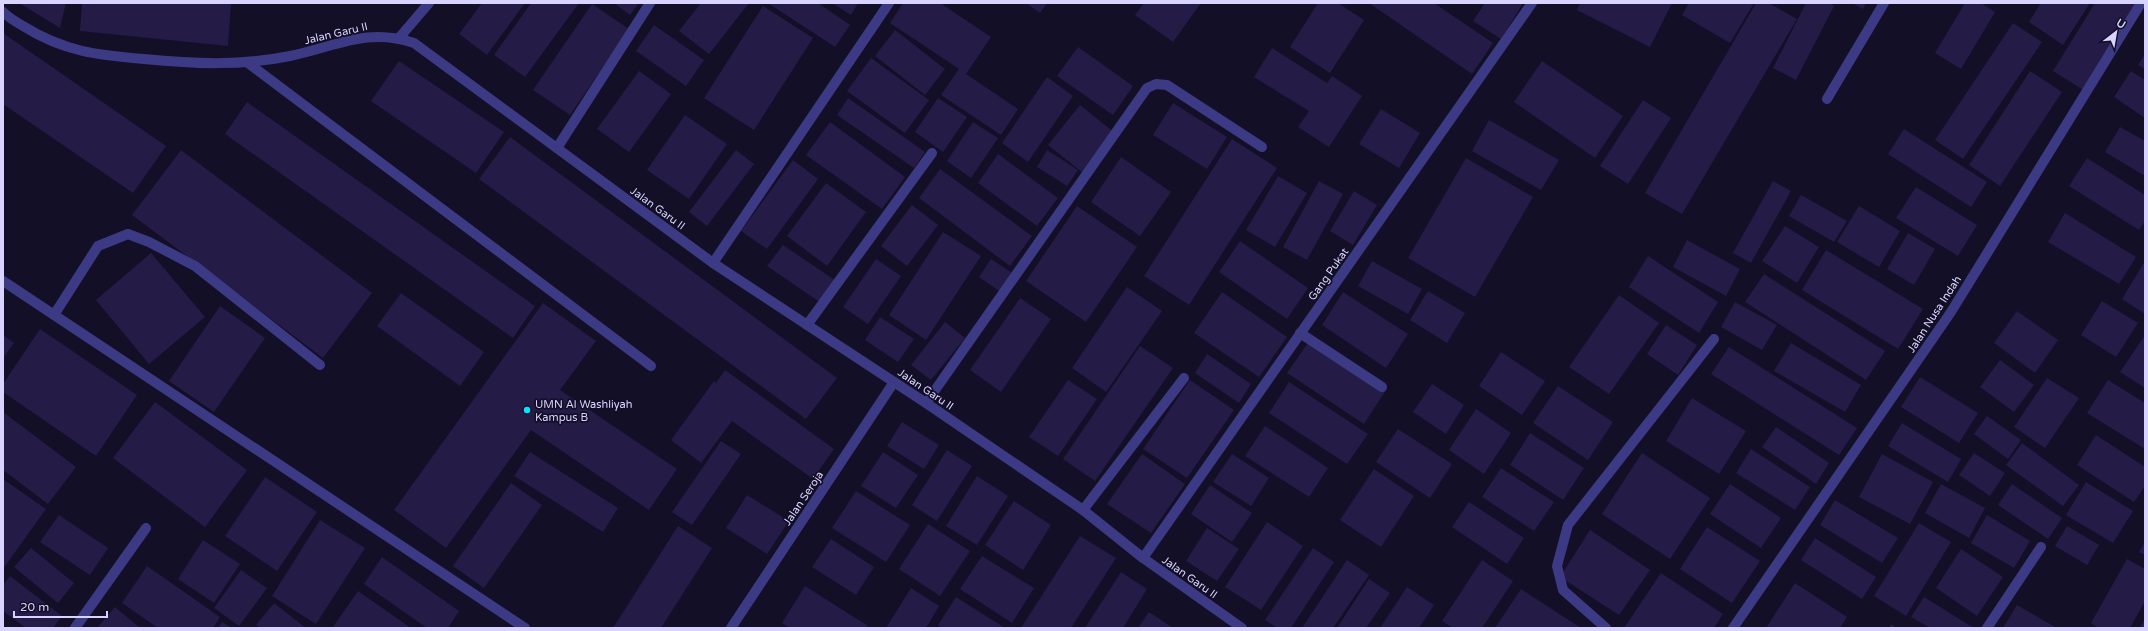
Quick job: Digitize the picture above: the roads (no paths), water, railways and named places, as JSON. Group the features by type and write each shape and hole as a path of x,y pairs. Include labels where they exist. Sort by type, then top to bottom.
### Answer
{"street":[{"path":"399,38 429,3"},
{"path":"557,148 650,3"},
{"path":"713,263 889,3"},
{"name":"Gang Pukat","path":"1143,558 1532,3"},
{"path":"1826,99 1884,3"},
{"name":"Jalan Nusa Indah","path":"1733,628 1951,312 2141,3"},
{"name":"Jalan Garu II","path":"3,12 44,39 89,54 194,64 248,63 290,56 359,38 383,36 399,38 414,43 713,263 926,403 1083,510 1143,558 1242,628"},
{"path":"248,63 651,366"},
{"path":"926,403 1147,88 1156,84 1167,85 1262,147"},
{"path":"807,325 932,152"},
{"path":"54,315 98,246 128,234 149,242 196,266 320,365"},
{"path":"3,281 525,628"},
{"path":"1300,333 1382,387"},
{"path":"1606,628 1563,590 1556,566 1568,525 1714,339"},
{"path":"1083,510 1184,378"},
{"name":"Jalan Seroja","path":"731,628 894,382"},
{"path":"76,628 146,528"},
{"path":"1987,628 2042,547"}],"place":[{"name":"UMN Al Washliyah Kampus B","path":"527,410"}]}
